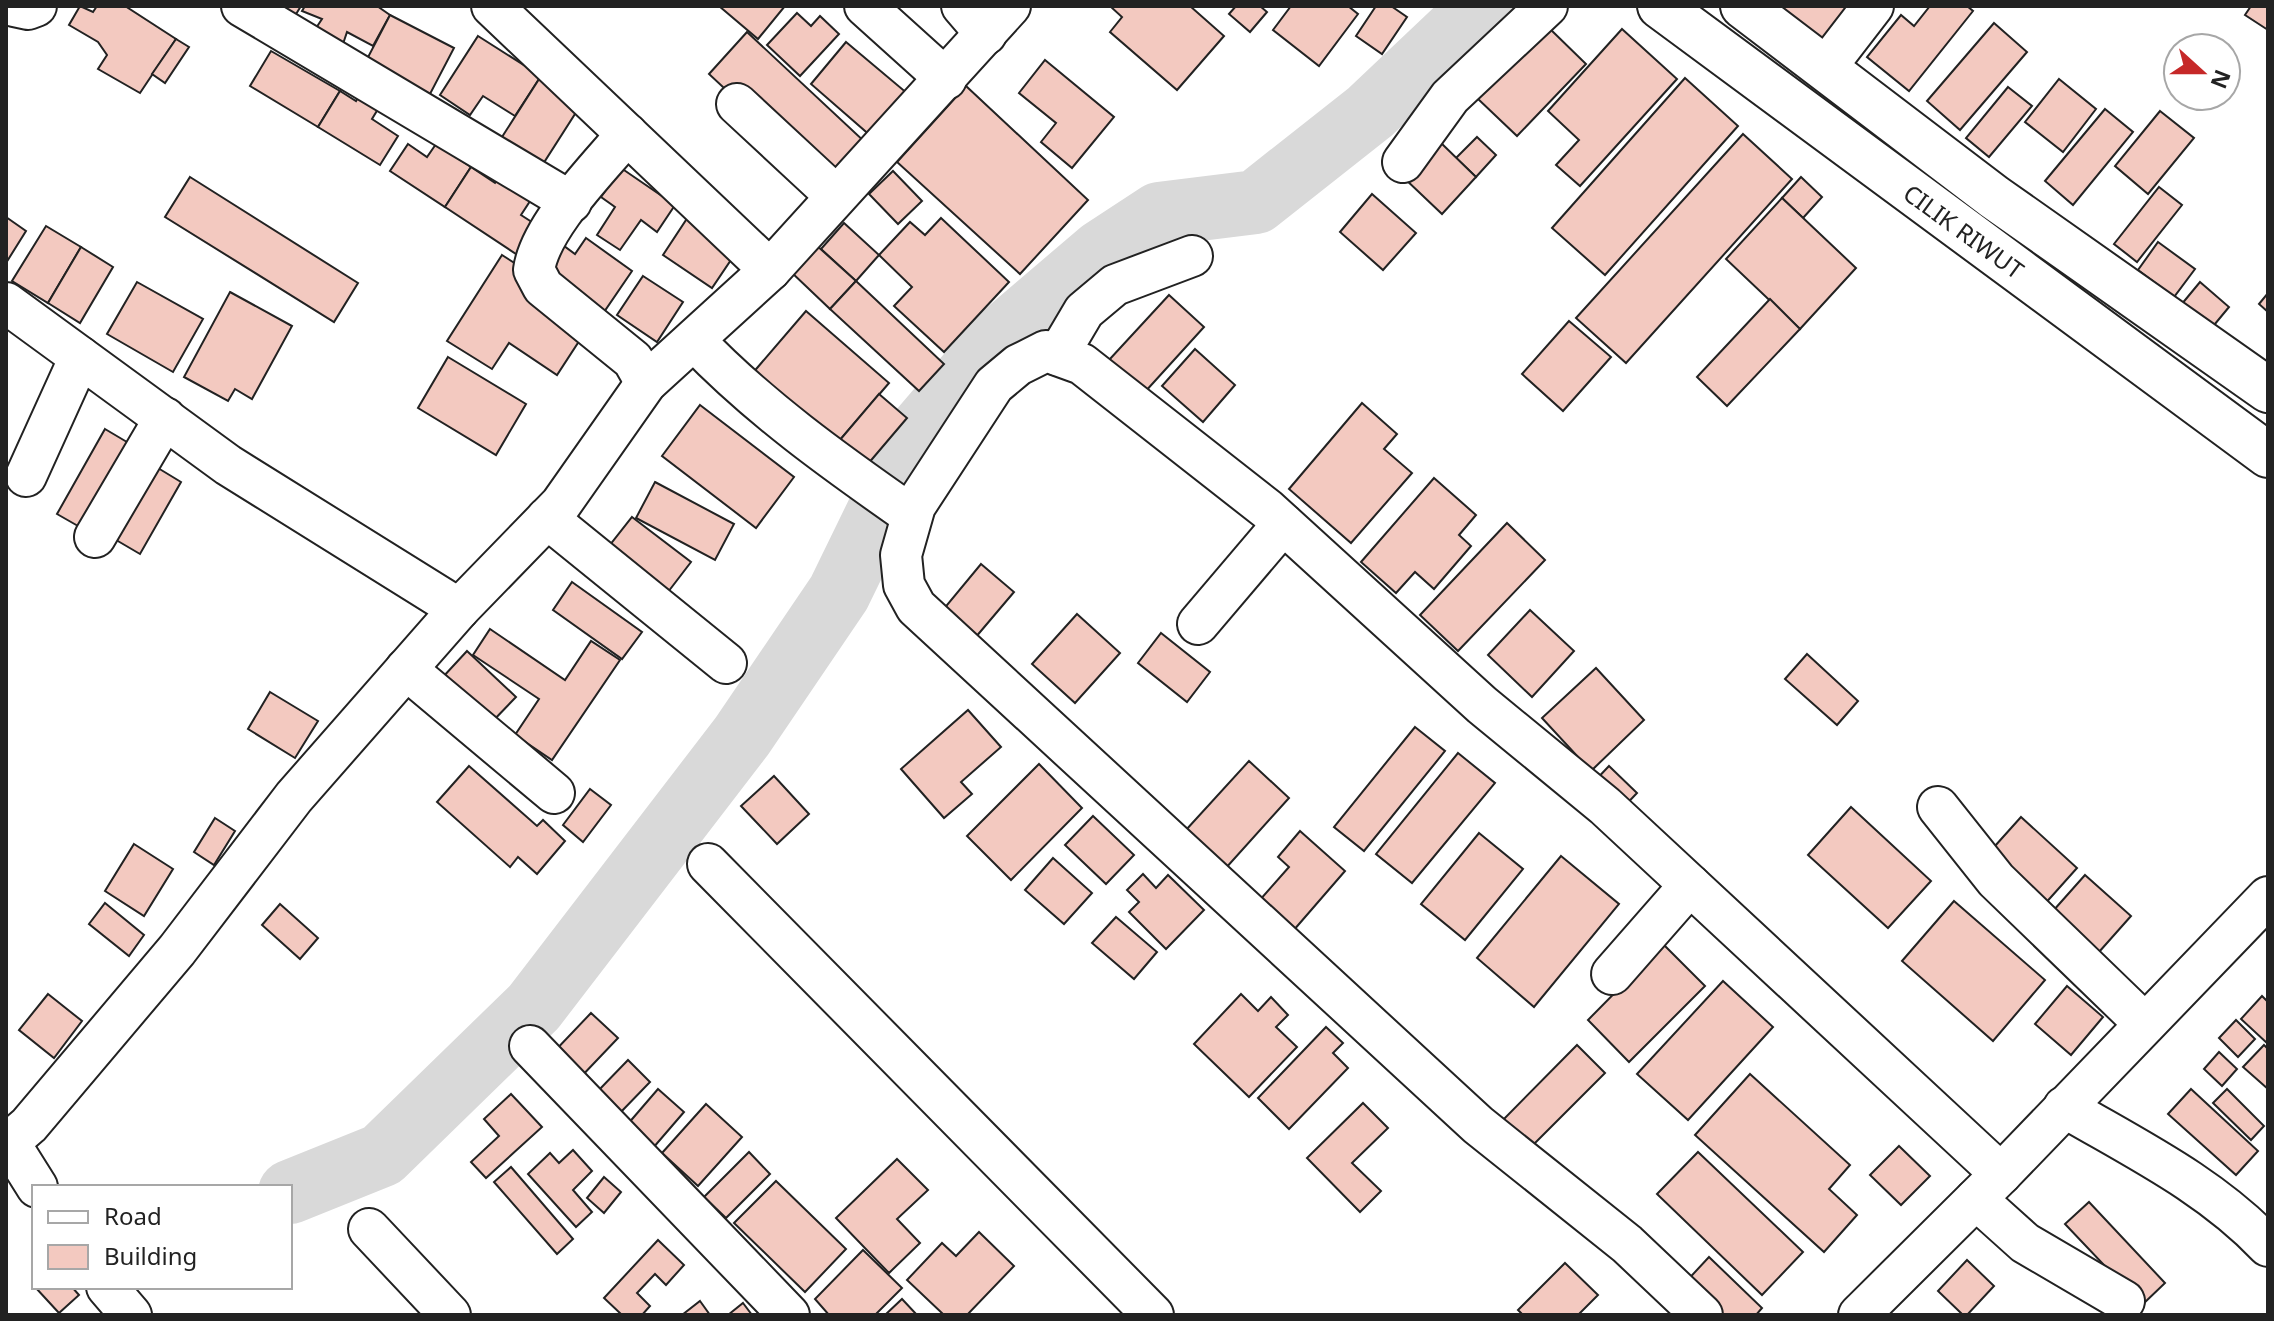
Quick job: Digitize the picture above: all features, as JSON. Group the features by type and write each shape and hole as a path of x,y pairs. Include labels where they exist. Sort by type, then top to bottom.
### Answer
{"main road":[{"name":"CILIK RIWUT","path":"1660,6 2268,455"},
{"name":"CILIK RIWUT","path":"1743,6 1994,197 2268,390"},
{"path":"1899,182 1924,142"}],"street":[{"path":"14,6 28,9 36,6"},
{"path":"242,6 571,202"},
{"path":"492,6 770,270"},
{"path":"865,6 946,79"},
{"path":"1403,162 1450,97 1547,6"},
{"path":"1826,67 1873,6"},
{"path":"36,1185 8,1144 177,950 294,797 459,609 547,518 646,383 770,270 835,195 946,79 986,15"},
{"path":"737,104 835,195"},
{"path":"627,134 571,202 541,247 534,270 543,287 633,360 646,383"},
{"path":"1058,355 1084,311 1115,285 1192,256"},
{"path":"6,303 228,465 459,609"},
{"path":"694,340 722,369 852,476 904,510"},
{"path":"1702,1315 1627,1244 1478,1125 916,607 904,585 901,555 904,510 994,385 1018,365 1046,351 1082,364 1283,524 1482,705 1605,806 1690,885 1988,1187 2025,1243 2124,1301"},
{"path":"26,476 80,357"},
{"path":"95,537 165,418"},
{"path":"547,518 726,663"},
{"path":"1198,624 1283,524"},
{"path":"406,669 554,793"},
{"path":"1938,807 1996,880 2145,1024"},
{"path":"708,864 1153,1315"},
{"path":"1612,974 1690,885"},
{"path":"1859,1315 1988,1187 2268,897"},
{"path":"530,1046 789,1315"},
{"path":"2064,1107 2196,1184 2229,1207 2268,1246"},
{"path":"369,1229 450,1315"}],"building":[{"path":"80,6 93,12 97,6 125,6 176,39 140,93 98,69 107,55 98,42 69,25"},
{"path":"256,6 301,6 288,27"},
{"path":"305,6 377,6 390,15 373,46 347,32 343,44 314,31 322,19 302,11"},
{"path":"719,6 785,6 758,39"},
{"path":"1110,6 1190,6 1224,36 1177,90 1110,32 1122,17"},
{"path":"1236,6 1260,6 1267,12 1250,32 1229,14"},
{"path":"1291,6 1348,6 1358,14 1319,66 1273,30"},
{"path":"1376,6 1391,6 1407,17 1382,54 1356,36"},
{"path":"1761,6 1852,6 1819,50"},
{"path":"1930,6 1967,6 1973,11 1909,91 1867,57 1901,15 1914,26"},
{"path":"2251,6 2268,6 2268,30 2245,15"},
{"path":"797,13 811,26 820,16 839,34 800,76 767,45"},
{"path":"390,15 454,48 430,94 366,61"},
{"path":"1994,23 2027,52 1960,130 1927,101"},
{"path":"1547,26 1586,64 1517,136 1477,98"},
{"path":"1622,29 1677,79 1580,186 1556,165 1579,140 1548,111"},
{"path":"747,32 867,144 829,186 709,74"},
{"path":"478,36 541,76 515,116 483,96 470,115 440,95"},
{"path":"176,39 189,47 165,83 152,74"},
{"path":"846,42 908,94 872,137 811,84"},
{"path":"271,51 340,91 318,127 250,86"},
{"path":"1045,60 1114,117 1072,168 1041,142 1056,123 1019,93"},
{"path":"541,76 582,103 543,164 502,137"},
{"path":"1685,78 1738,126 1605,275 1552,228"},
{"path":"2059,79 2096,109 2063,152 2025,122"},
{"path":"966,86 1088,200 1020,274 897,162"},
{"path":"2008,87 2032,106 1989,157 1966,138"},
{"path":"340,91 356,101 361,92 381,104 372,119 398,136 380,165 318,127"},
{"path":"2105,109 2133,132 2073,205 2045,181"},
{"path":"2160,111 2194,138 2148,194 2115,166"},
{"path":"1743,134 1792,179 1626,363 1576,318"},
{"path":"1477,137 1496,155 1476,177 1456,158"},
{"path":"1438,140 1476,177 1442,214 1403,177"},
{"path":"408,144 427,157 436,144 471,167 445,207 390,171"},
{"path":"471,167 495,183 502,173 534,195 521,215 538,226 519,256 445,207"},
{"path":"621,168 675,205 657,232 641,220 620,250 597,235 615,207 601,197"},
{"path":"893,171 922,201 898,224 869,194"},
{"path":"190,177 358,283 334,322 165,217"},
{"path":"1801,177 1822,197 1803,218 1782,198"},
{"path":"2159,187 2182,205 2137,262 2114,244"},
{"path":"1372,194 1416,233 1383,270 1340,232"},
{"path":"1782,198 1856,268 1800,329 1726,259"},
{"path":"690,214 739,248 712,288 663,255"},
{"path":"6,217 26,231 6,263"},
{"path":"941,218 1009,282 944,352 894,306 912,287 879,255 910,222 925,235"},
{"path":"844,223 879,255 856,281 821,249"},
{"path":"46,226 81,247 48,303 12,281"},
{"path":"586,238 632,271 604,312 546,271 564,246 575,254"},
{"path":"2158,242 2195,269 2174,297 2138,270"},
{"path":"815,244 856,281 830,309 790,271"},
{"path":"81,247 113,267 80,323 48,303"},
{"path":"502,255 536,277 585,332 557,375 509,343 492,369 447,341"},
{"path":"643,276 683,302 657,342 617,315"},
{"path":"856,281 944,364 919,391 830,309"},
{"path":"137,282 203,319 173,372 107,334"},
{"path":"2200,282 2229,307 2210,330 2181,305"},
{"path":"230,292 292,326 252,399 235,389 228,401 184,377"},
{"path":"2268,293 2268,312 2259,304"},
{"path":"1169,295 1204,327 1144,393 1109,360"},
{"path":"1770,299 1800,329 1727,406 1697,377"},
{"path":"806,311 889,383 828,454 745,382"},
{"path":"1569,321 1611,357 1563,411 1522,374"},
{"path":"1195,349 1235,385 1203,422 1162,386"},
{"path":"448,357 526,404 496,455 418,408"},
{"path":"879,394 907,418 856,478 828,454"},
{"path":"1362,403 1397,434 1384,449 1412,473 1351,543 1289,489"},
{"path":"700,405 794,477 756,528 662,456"},
{"path":"105,429 132,445 85,530 57,514"},
{"path":"153,465 181,482 140,554 111,537"},
{"path":"1434,478 1476,515 1459,535 1471,546 1434,589 1415,572 1396,593 1361,562"},
{"path":"655,482 734,524 715,560 636,518"},
{"path":"632,517 691,562 658,605 606,550"},
{"path":"1507,523 1545,560 1458,651 1420,615"},
{"path":"981,564 1014,592 975,638 942,611"},
{"path":"572,582 642,632 622,659 553,610"},
{"path":"1530,610 1574,651 1532,697 1488,655"},
{"path":"1077,614 1120,653 1075,703 1032,664"},
{"path":"490,629 565,680 591,641 620,660 552,760 515,735 539,699 473,655"},
{"path":"1161,633 1210,672 1187,702 1138,663"},
{"path":"467,651 516,697 490,724 442,678"},
{"path":"1807,654 1858,701 1837,725 1785,679"},
{"path":"1596,668 1644,720 1591,771 1542,718"},
{"path":"270,692 318,721 295,758 248,729"},
{"path":"968,710 1001,747 961,782 972,794 944,818 901,769"},
{"path":"1415,727 1445,751 1364,851 1334,827"},
{"path":"1458,753 1495,783 1412,883 1376,854"},
{"path":"1249,761 1289,798 1216,879 1175,842"},
{"path":"1039,764 1082,808 1011,880 967,836"},
{"path":"469,766 537,826 543,820 565,841 537,874 518,857 510,867 437,802"},
{"path":"1609,766 1637,793 1618,813 1590,786"},
{"path":"774,776 809,814 777,844 741,806"},
{"path":"590,789 611,805 583,842 563,825"},
{"path":"1851,807 1931,881 1888,928 1808,855"},
{"path":"1093,816 1134,855 1106,884 1065,845"},
{"path":"2021,817 2077,868 2043,906 1986,856"},
{"path":"215,818 235,831 214,865 194,852"},
{"path":"1300,831 1345,871 1293,931 1259,901 1289,867 1278,857"},
{"path":"1479,833 1523,869 1465,940 1421,904"},
{"path":"134,844 173,869 144,916 105,891"},
{"path":"1561,856 1619,904 1534,1007 1477,958"},
{"path":"1053,858 1092,893 1064,924 1025,890"},
{"path":"1143,874 1156,888 1168,875 1204,910 1166,949 1129,912 1139,902 1127,890"},
{"path":"2085,875 2131,916 2091,961 2045,920"},
{"path":"1954,901 2045,980 1993,1041 1902,961"},
{"path":"105,903 144,935 129,956 89,924"},
{"path":"280,904 318,938 300,959 262,925"},
{"path":"1116,917 1157,952 1134,979 1092,943"},
{"path":"1663,944 1705,986 1629,1062 1588,1020"},
{"path":"1723,981 1773,1027 1688,1120 1637,1074"},
{"path":"2067,986 2103,1017 2071,1055 2035,1024"},
{"path":"48,994 82,1021 54,1058 19,1030"},
{"path":"1241,994 1258,1011 1271,997 1288,1015 1276,1027 1297,1047 1249,1097 1194,1044"},
{"path":"2262,996 2268,1002 2268,1044 2241,1019"},
{"path":"591,1013 618,1038 577,1081 550,1056"},
{"path":"2236,1020 2255,1039 2238,1057 2219,1038"},
{"path":"1326,1027 1343,1043 1333,1053 1348,1068 1289,1129 1258,1098"},
{"path":"1577,1045 1605,1073 1526,1152 1499,1124"},
{"path":"2264,1045 2268,1049 2268,1089 2243,1067"},
{"path":"2219,1052 2237,1069 2222,1086 2204,1069"},
{"path":"628,1060 650,1082 618,1115 596,1093"},
{"path":"1750,1074 1850,1165 1829,1189 1857,1215 1824,1252 1695,1135"},
{"path":"658,1089 684,1112 653,1148 627,1125"},
{"path":"2191,1089 2258,1151 2236,1175 2168,1114"},
{"path":"2227,1089 2264,1126 2251,1140 2213,1103"},
{"path":"511,1094 542,1127 486,1178 471,1162 499,1136 484,1119"},
{"path":"1363,1103 1388,1128 1352,1163 1381,1191 1360,1212 1307,1158"},
{"path":"706,1104 742,1137 698,1186 662,1153"},
{"path":"1899,1146 1930,1176 1901,1205 1870,1175"},
{"path":"573,1150 592,1171 573,1190 592,1212 576,1227 528,1174 550,1153 559,1163"},
{"path":"749,1152 770,1174 726,1218 704,1197"},
{"path":"1698,1152 1803,1252 1762,1295 1657,1194"},
{"path":"897,1159 928,1190 897,1219 920,1243 889,1273 836,1218"},
{"path":"511,1167 573,1239 557,1254 494,1182"},
{"path":"604,1177 621,1192 604,1213 587,1198"},
{"path":"776,1181 846,1249 805,1292 734,1223"},
{"path":"2089,1202 2165,1283 2142,1305 2065,1224"},
{"path":"979,1232 1014,1266 967,1315 944,1315 907,1280 942,1243 956,1256"},
{"path":"658,1240 684,1265 666,1285 655,1274 637,1293 650,1306 642,1315 622,1315 604,1298"},
{"path":"863,1250 902,1288 875,1315 829,1315 815,1299"},
{"path":"1709,1257 1762,1308 1756,1315 1712,1315 1682,1286"},
{"path":"1967,1260 1994,1286 1967,1315 1963,1315 1938,1291"},
{"path":"1565,1263 1598,1295 1578,1315 1523,1315 1518,1310"},
{"path":"37,1289 74,1289 79,1295 59,1313"},
{"path":"902,1299 917,1315 885,1315"},
{"path":"700,1301 710,1315 682,1315"},
{"path":"743,1303 752,1315 728,1315"}],"waterway":[{"path":"292,1191 382,1155 534,1007 742,736 839,593 915,437 998,340 1101,252 1159,214 1256,202 1370,112 1482,6"}]}
